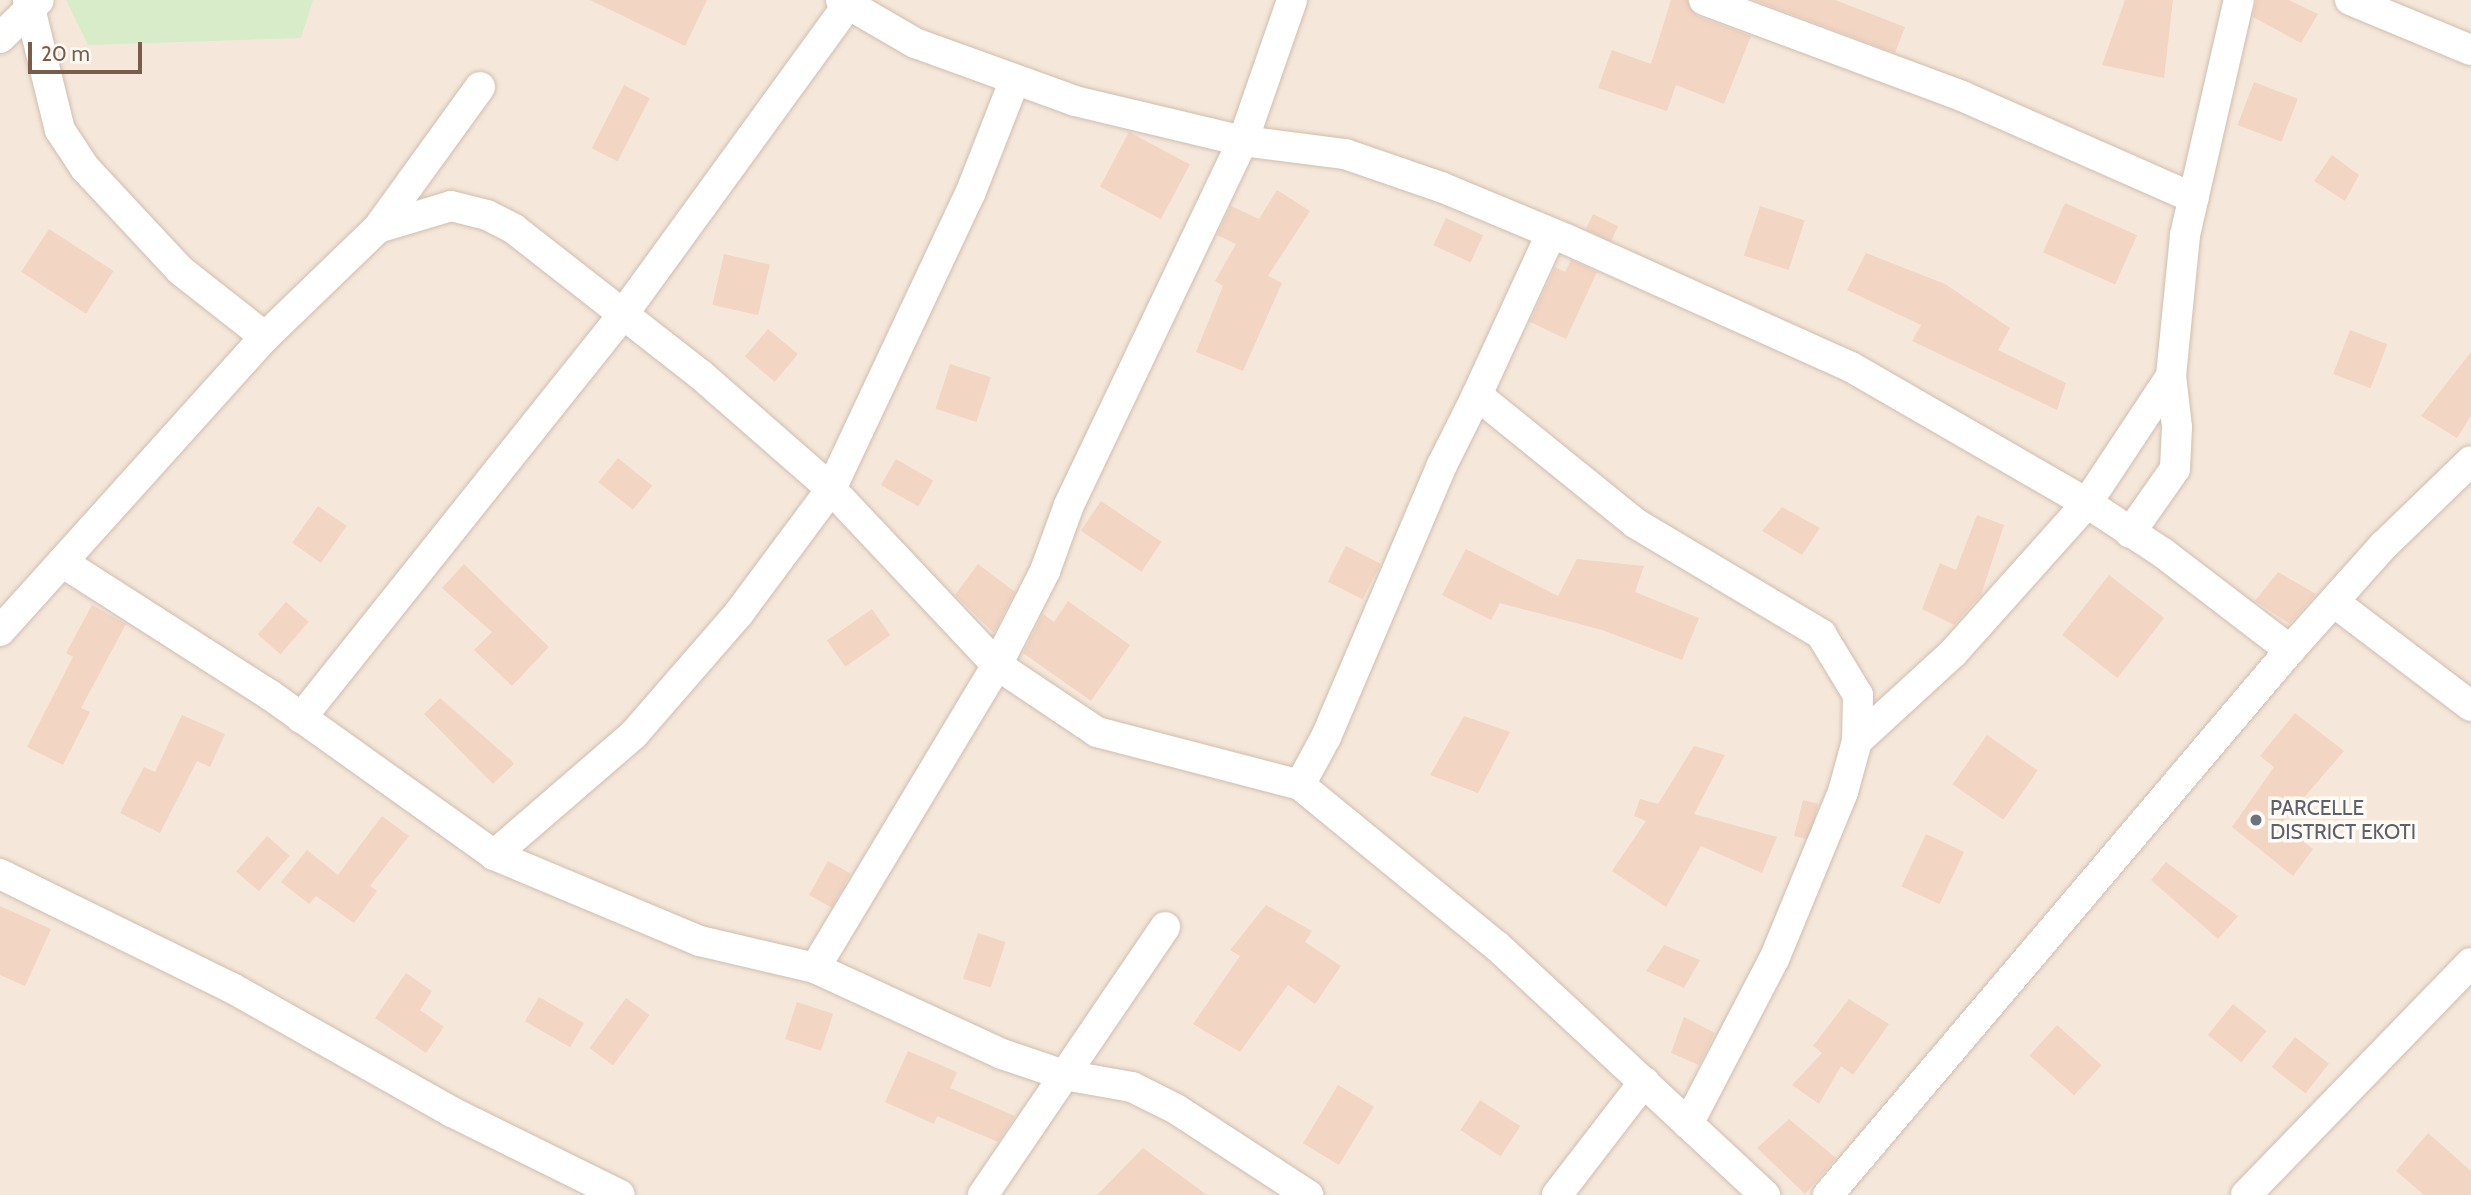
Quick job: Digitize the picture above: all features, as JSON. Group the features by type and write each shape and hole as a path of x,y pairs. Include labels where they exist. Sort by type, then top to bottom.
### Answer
{"street":[{"path":"816,968 997,665 1045,572 1069,505 1243,141 1292,0"},
{"path":"1704,0 1962,96 2193,198"},
{"path":"2130,533 2175,469 2177,427 2171,376 2193,198 2239,0"},
{"path":"301,718 621,317 847,1 915,43 1075,101 1243,141 1345,154 1441,187 1851,367 2087,503 2164,553 2290,650"},
{"path":"0,38 33,2"},
{"path":"33,2 60,130 85,168 180,270 265,337"},
{"path":"2363,2 2471,50"},
{"path":"494,855 634,734 739,613 831,489 965,206 1015,79"},
{"path":"0,631 265,337 378,228 480,87"},
{"path":"378,228 451,206 487,215 514,229 621,317 701,375 831,489 929,598 997,665 1097,732 1300,785 1497,946 1765,1195"},
{"path":"1300,785 1336,715 1442,465 1551,234"},
{"path":"1857,741 1953,653 2087,503 2171,376"},
{"path":"1477,395 1635,523 1821,634 1857,695 1857,741 1843,792 1774,959 1688,1124"},
{"path":"1828,1195 2290,650 2383,546 2471,461"},
{"path":"62,562 301,718 494,855 700,942 816,968 873,992 943,1030 1064,1075 1132,1087 1176,1109 1308,1195"},
{"path":"2334,602 2471,706"},
{"path":"0,874 232,988 452,1112 620,1195"},
{"path":"983,1195 1165,927"},
{"path":"2246,1195 2471,963"},
{"path":"1557,1195 1644,1082"}],"shaded area":[{"path":"0,0 2471,0 2471,1195 0,1195"}],"green space":[{"path":"66,0 313,0 301,38 88,45"}],"building":[{"path":"590,0 707,0 685,46"},
{"path":"1671,0 1687,0 1697,16 1751,36 1724,104 1676,85 1667,111 1598,88 1612,50 1651,64"},
{"path":"1754,0 1835,0 1905,27 1895,53"},
{"path":"2125,0 2173,0 2164,78 2102,65"},
{"path":"2256,0 2289,0 2318,14 2301,43 2253,17"},
{"path":"2254,82 2298,99 2281,142 2238,125"},
{"path":"624,85 650,98 618,161 592,148"},
{"path":"1129,132 1190,164 1161,219 1100,187"},
{"path":"2332,155 2359,175 2345,201 2314,181"},
{"path":"1277,190 1310,211 1268,276 1282,283 1243,371 1196,352 1223,286 1215,281 1236,244 1217,235 1231,206 1259,219"},
{"path":"2065,203 2137,235 2115,284 2043,252"},
{"path":"1760,206 1805,221 1789,270 1744,255"},
{"path":"1593,214 1618,226 1611,242 1586,229"},
{"path":"1446,218 1483,235 1470,263 1433,245"},
{"path":"49,229 114,271 86,314 21,272"},
{"path":"1866,253 1945,284 2010,328 1998,350 2066,383 2057,410 1912,341 1921,325 1847,290"},
{"path":"724,254 770,265 758,315 712,305"},
{"path":"1571,260 1597,272 1566,339 1530,322 1555,267 1565,272"},
{"path":"768,329 798,354 775,382 745,357"},
{"path":"2350,330 2387,344 2370,388 2333,374"},
{"path":"2471,352 2471,416 2457,438 2421,416"},
{"path":"950,364 991,377 976,422 935,409"},
{"path":"618,458 652,486 633,510 598,482"},
{"path":"896,459 933,480 918,506 881,485"},
{"path":"1101,501 1162,542 1141,572 1081,531"},
{"path":"318,506 347,526 321,563 292,543"},
{"path":"1782,507 1820,528 1802,555 1762,531"},
{"path":"1977,515 2004,525 1981,595 1954,625 1922,609 1940,563 1956,570"},
{"path":"1346,546 1381,564 1363,599 1328,582"},
{"path":"1466,549 1558,596 1577,559 1644,566 1635,592 1699,618 1682,660 1602,630 1500,603 1491,620 1442,595"},
{"path":"464,564 549,647 512,686 474,650 492,632 442,588"},
{"path":"978,564 1015,592 994,633 955,595"},
{"path":"2278,572 2316,594 2290,624 2255,601"},
{"path":"2109,575 2164,618 2117,678 2062,635"},
{"path":"1068,601 1130,645 1091,701 1023,653 1043,614 1054,622"},
{"path":"286,602 309,622 280,654 258,634"},
{"path":"92,605 126,624 81,708 90,712 63,765 27,747 73,657 66,653"},
{"path":"872,609 890,635 845,667 827,641"},
{"path":"440,698 514,764 493,784 424,714"},
{"path":"2295,713 2344,751 2281,824 2313,849 2293,876 2232,827 2274,767 2260,756"},
{"path":"182,715 225,734 210,767 197,761 160,833 120,813 144,767 155,772"},
{"path":"1464,716 1510,732 1478,793 1430,775"},
{"path":"1987,735 2038,771 2003,820 1953,784"},
{"path":"1694,746 1725,755 1694,814 1777,837 1762,873 1701,846 1666,907 1612,871 1646,821 1634,816 1640,799 1658,804"},
{"path":"1803,800 1819,804 1810,840 1794,836"},
{"path":"382,816 409,836 370,886 377,891 354,923 316,896 309,904 281,882 307,850 338,875"},
{"path":"1926,834 1964,852 1940,904 1901,887"},
{"path":"267,836 290,856 259,891 236,871"},
{"path":"828,861 851,874 832,908 809,895"},
{"path":"2166,862 2238,916 2218,939 2151,880"},
{"path":"1266,905 1312,931 1305,942 1341,966 1315,1004 1288,985 1240,1052 1193,1024 1240,956 1230,950"},
{"path":"0,906 51,929 25,986 0,975"},
{"path":"978,933 1006,942 991,988 963,979"},
{"path":"1664,945 1700,960 1684,988 1646,971"},
{"path":"406,973 432,991 420,1010 444,1027 426,1053 375,1018"},
{"path":"539,997 584,1023 570,1047 525,1021"},
{"path":"626,998 649,1015 613,1065 590,1048"},
{"path":"1849,999 1889,1024 1853,1075 1841,1066 1819,1104 1792,1085 1822,1053 1813,1046"},
{"path":"797,1002 833,1014 821,1051 785,1039"},
{"path":"2233,1004 2266,1031 2241,1062 2208,1035"},
{"path":"1684,1017 1715,1033 1699,1065 1671,1053"},
{"path":"2057,1025 2102,1065 2074,1096 2030,1055"},
{"path":"2295,1037 2329,1063 2305,1093 2272,1067"},
{"path":"908,1051 957,1072 950,1088 1015,1116 998,1142 937,1116 934,1124 885,1102"},
{"path":"1338,1085 1374,1107 1339,1165 1303,1143"},
{"path":"1480,1100 1520,1126 1501,1156 1460,1130"},
{"path":"1789,1119 1836,1158 1805,1194 1757,1148"},
{"path":"2428,1133 2471,1171 2471,1195 2424,1195 2396,1171"},
{"path":"1143,1148 1207,1195 1097,1195"}],"place":[{"name":"PARCELLE DISTRICT EKOTI","path":"2256,820"}]}
